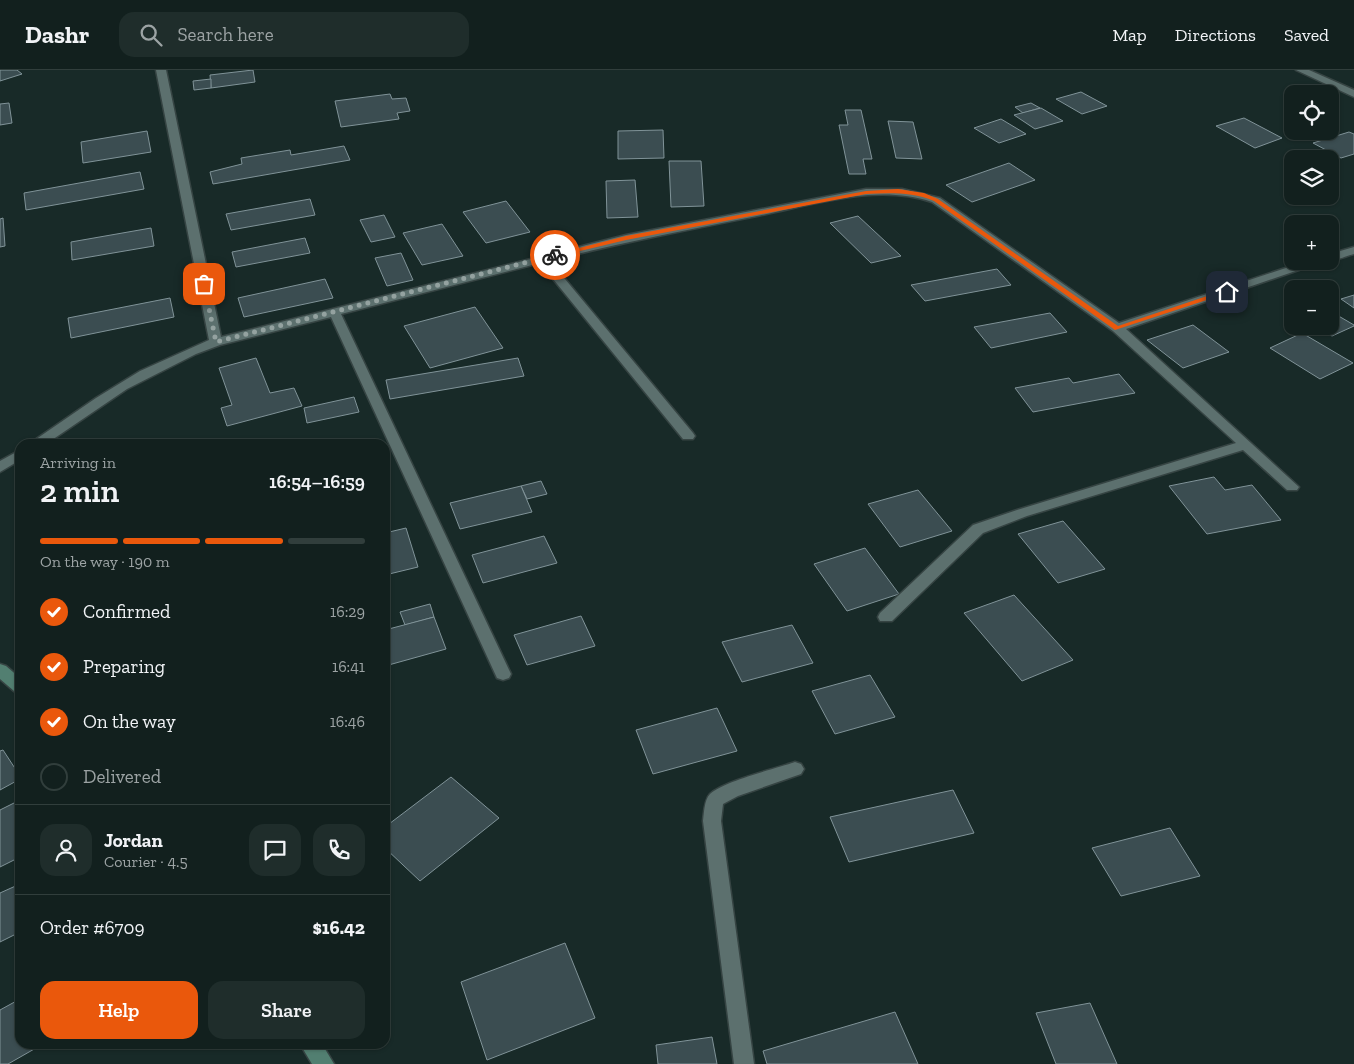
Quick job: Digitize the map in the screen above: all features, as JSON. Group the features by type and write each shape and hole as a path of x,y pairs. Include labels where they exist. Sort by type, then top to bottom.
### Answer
{"main road":[{"path":"0,670 15,683"},
{"path":"314,1049 324,1064"}],"street":[{"path":"161,70 216,342"},
{"path":"1301,70 1354,94"},
{"path":"44,439 158,364 216,342 626,238 866,192 909,192 936,200 1117,328 1292,487"},
{"path":"1339,255 1354,250"},
{"path":"542,259 688,436"},
{"path":"1117,328 1293,270"},
{"path":"335,313 503,674"},
{"path":"886,617 978,529 1022,513 1246,445"},
{"path":"0,467 15,457"},
{"path":"744,1064 712,821 716,800 732,790 795,769"}],"building":[{"path":"0,70 17,70 22,74 0,81"},
{"path":"253,70 255,82 211,88 210,75"},
{"path":"211,79 211,88 194,90 193,81"},
{"path":"1081,92 1107,106 1082,114 1056,99"},
{"path":"390,94 392,99 406,98 410,111 397,113 399,119 341,127 335,101"},
{"path":"9,103 12,123 0,125 0,104"},
{"path":"1031,103 1040,108 1023,113 1015,107"},
{"path":"1041,108 1063,121 1035,129 1014,115"},
{"path":"845,110 861,110 872,159 863,159 866,174 849,174 839,125 848,125"},
{"path":"1244,118 1282,138 1255,148 1216,126"},
{"path":"1001,119 1026,134 999,143 974,128"},
{"path":"888,121 913,122 922,159 896,158"},
{"path":"663,130 664,158 618,159 618,131"},
{"path":"147,131 151,152 83,163 81,142"},
{"path":"1349,132 1354,134 1354,154 1341,158 1339,157 1339,150 1326,150 1313,143 1323,140 1339,140 1339,135"},
{"path":"344,146 350,160 213,184 210,172 242,164 241,158 290,150 291,155"},
{"path":"669,161 701,161 704,206 671,207"},
{"path":"1009,163 1035,180 972,202 946,185"},
{"path":"140,172 144,189 26,210 24,193"},
{"path":"635,180 638,217 607,218 606,181"},
{"path":"310,199 315,215 231,230 226,214"},
{"path":"506,201 530,232 486,243 463,212"},
{"path":"384,215 395,237 371,242 360,220"},
{"path":"858,216 901,256 871,263 830,223"},
{"path":"3,218 5,246 0,247 0,219"},
{"path":"442,224 463,256 422,265 403,233"},
{"path":"151,228 154,246 72,260 71,242"},
{"path":"305,238 310,253 236,267 232,252"},
{"path":"401,253 413,280 387,286 375,258"},
{"path":"997,269 1011,285 925,301 911,285"},
{"path":"325,279 333,298 244,317 238,298"},
{"path":"1354,295 1354,308 1341,299"},
{"path":"170,298 174,317 71,338 68,318"},
{"path":"475,307 503,348 430,368 404,326"},
{"path":"1050,313 1067,332 991,348 974,327"},
{"path":"1339,316 1354,325 1339,333"},
{"path":"1193,325 1229,352 1183,368 1147,340"},
{"path":"1298,335 1305,335 1353,363 1320,379 1270,348"},
{"path":"256,358 270,393 294,388 302,406 227,426 221,408 232,405 219,368"},
{"path":"518,358 524,376 390,399 386,380"},
{"path":"1119,374 1135,393 1033,412 1015,388 1069,378 1073,383"},
{"path":"354,397 359,412 307,423 304,408"},
{"path":"1214,477 1225,490 1252,485 1281,520 1207,534 1169,486"},
{"path":"541,481 547,494 527,499 521,486"},
{"path":"521,486 532,512 460,529 450,503"},
{"path":"918,490 952,531 900,547 868,504"},
{"path":"1063,521 1105,569 1058,583 1018,534"},
{"path":"406,528 418,567 390,574 390,532"},
{"path":"544,536 557,563 483,583 472,555"},
{"path":"865,548 899,594 847,611 814,564"},
{"path":"1014,595 1073,660 1022,681 964,613"},
{"path":"430,604 434,617 405,625 400,612"},
{"path":"581,616 595,646 527,665 514,635"},
{"path":"434,617 446,649 390,665 390,629"},
{"path":"792,625 813,663 742,682 722,642"},
{"path":"870,675 895,717 835,734 812,691"},
{"path":"717,708 737,751 653,774 636,730"},
{"path":"3,750 15,768 15,782 0,790 0,751"},
{"path":"451,777 499,818 420,881 390,853 390,823"},
{"path":"953,790 974,833 849,862 830,817"},
{"path":"15,802 15,860 0,867 0,810"},
{"path":"1170,828 1200,876 1121,896 1092,848"},
{"path":"15,886 15,934 0,942 0,893"},
{"path":"565,943 595,1018 487,1060 461,982"},
{"path":"15,1002 15,1049 34,1049 8,1064 0,1064 0,1010"},
{"path":"1090,1003 1117,1064 1056,1064 1036,1013"},
{"path":"895,1012 918,1064 767,1064 763,1051"},
{"path":"712,1037 717,1064 658,1064 656,1045"}],"way so far":[{"path":"204,284 216,342 555,255"}],"route":[{"path":"555,255 626,238 866,192 898,191 924,195 936,200 1117,328 1227,292"}]}
